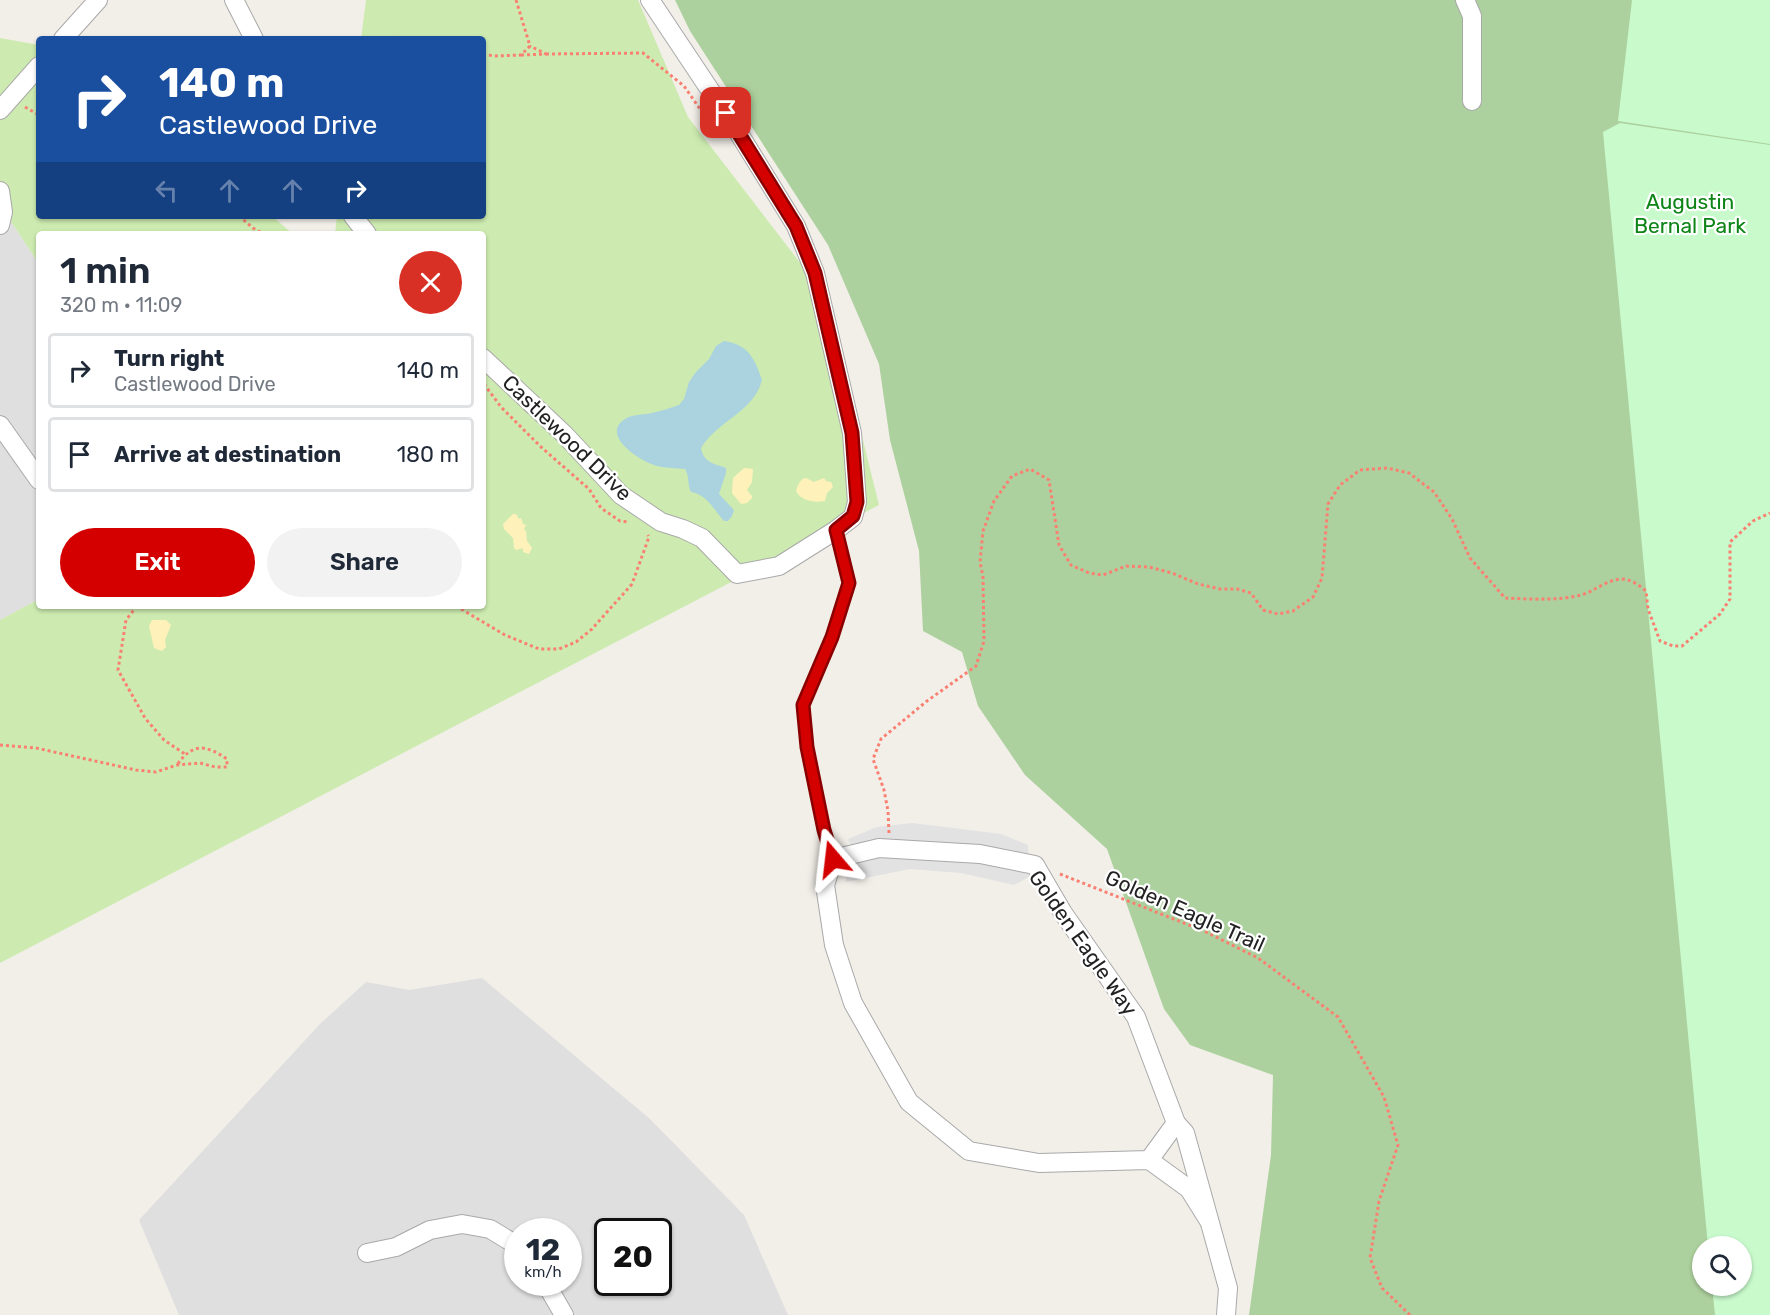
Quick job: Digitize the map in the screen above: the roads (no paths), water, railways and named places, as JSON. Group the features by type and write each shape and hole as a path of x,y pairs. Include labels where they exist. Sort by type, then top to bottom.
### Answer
{"street":[{"path":"66,36 98,0"},
{"path":"234,0 252,36"},
{"name":"Castlewood Drive","path":"486,361 564,434 621,495 661,522 702,538 736,574 779,566 836,530 853,516 857,502 852,433 815,273 796,226 738,132 650,0"},
{"path":"1465,0 1472,16 1472,100"},
{"path":"0,110 36,69"},
{"path":"0,191 3,212 0,225"},
{"path":"355,219 365,231"},
{"path":"0,425 36,476"},
{"name":"Golden Eagle Way","path":"833,859 879,848 980,854 1035,865 1063,913 1136,1017 1176,1123 1185,1133 1209,1221 1218,1245 1228,1288 1226,1315"},
{"path":"833,859 825,885 834,945 854,1003 909,1102 969,1151 1039,1163 1149,1160 1176,1123"},
{"name":"Golden Eagle Way","path":"1149,1160 1189,1189 1209,1221"},
{"path":"368,1253 396,1247 430,1230 462,1224 490,1229 504,1238"},
{"path":"553,1296 564,1315"}],"lane":[{"path":"833,859 824,830 807,747 803,705 832,637 849,583 836,530"}],"water":[{"path":"724,341 745,349 753,359 762,380 751,400 716,430 701,448 707,460 726,468 719,494 734,510 728,521 724,521 706,499 691,492 685,469 650,464 633,454 620,440 617,433 618,426 628,417 679,405 696,372 709,359 716,346"}],"park label":[{"name":"Augustin Bernal Park","path":"1690,214"}]}
